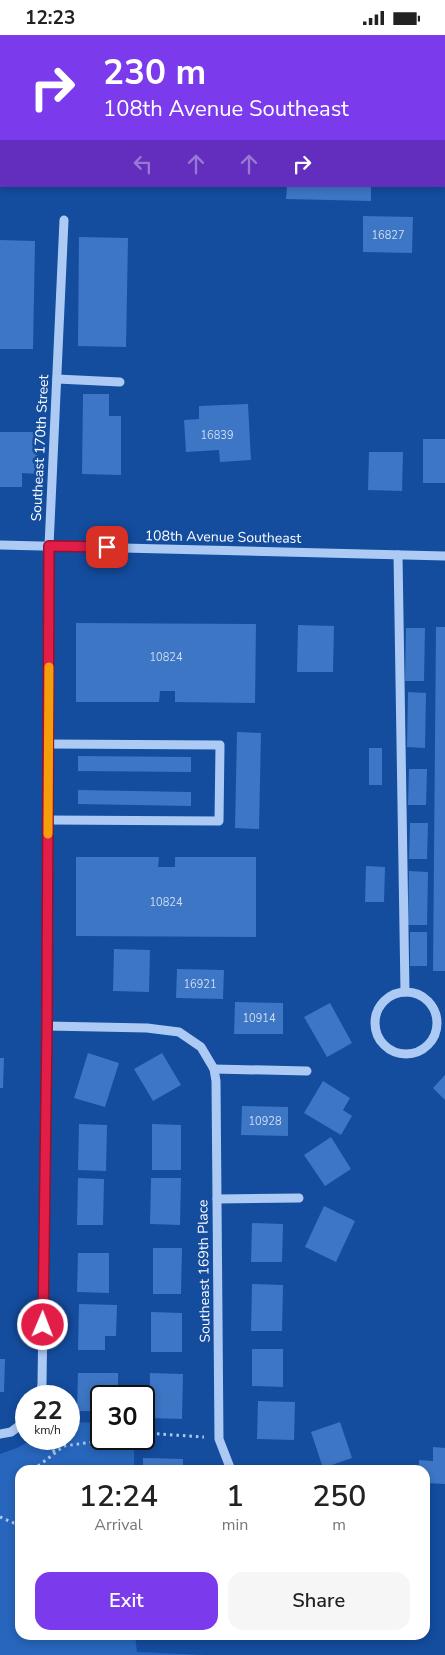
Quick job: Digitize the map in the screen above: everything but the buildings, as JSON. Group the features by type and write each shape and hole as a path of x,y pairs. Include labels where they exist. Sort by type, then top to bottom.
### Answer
{"street":[{"name":"Southeast 170th Street","path":"42,1385 47,1026 49,546 64,220"},
{"path":"57,379 120,383"},
{"name":"108th Avenue Southeast","path":"0,545 445,556"},
{"path":"398,555 405,992"},
{"path":"48,743 220,745 220,821 48,819"},
{"path":"405,992 417,994 428,1000 435,1010 438,1022 436,1034 430,1045 419,1052 408,1055 395,1053 385,1046 378,1036 375,1024 377,1012 384,1002 393,995 405,992"},
{"path":"47,1026 147,1028 179,1031 201,1047 214,1069 307,1071"},
{"name":"Southeast 169th Place","path":"214,1069 216,1081 219,1439 229,1465"},
{"path":"217,1199 299,1198"},
{"path":"0,1434 15,1428"}],"path":[{"path":"155,1434 219,1439"},
{"path":"40,1465 64,1446 90,1442"},
{"path":"0,1517 15,1523"}],"shaded area":[{"path":"80,1422 90,1423 90,1450 134,1450 134,1465 15,1465 15,1640 136,1640 137,1652 206,1655 0,1655 0,1454 15,1449 80,1450"}],"slow traffic":[{"path":"48,834 49,667"}],"route":[{"path":"43,1325 47,1026 49,546 107,547"}]}
